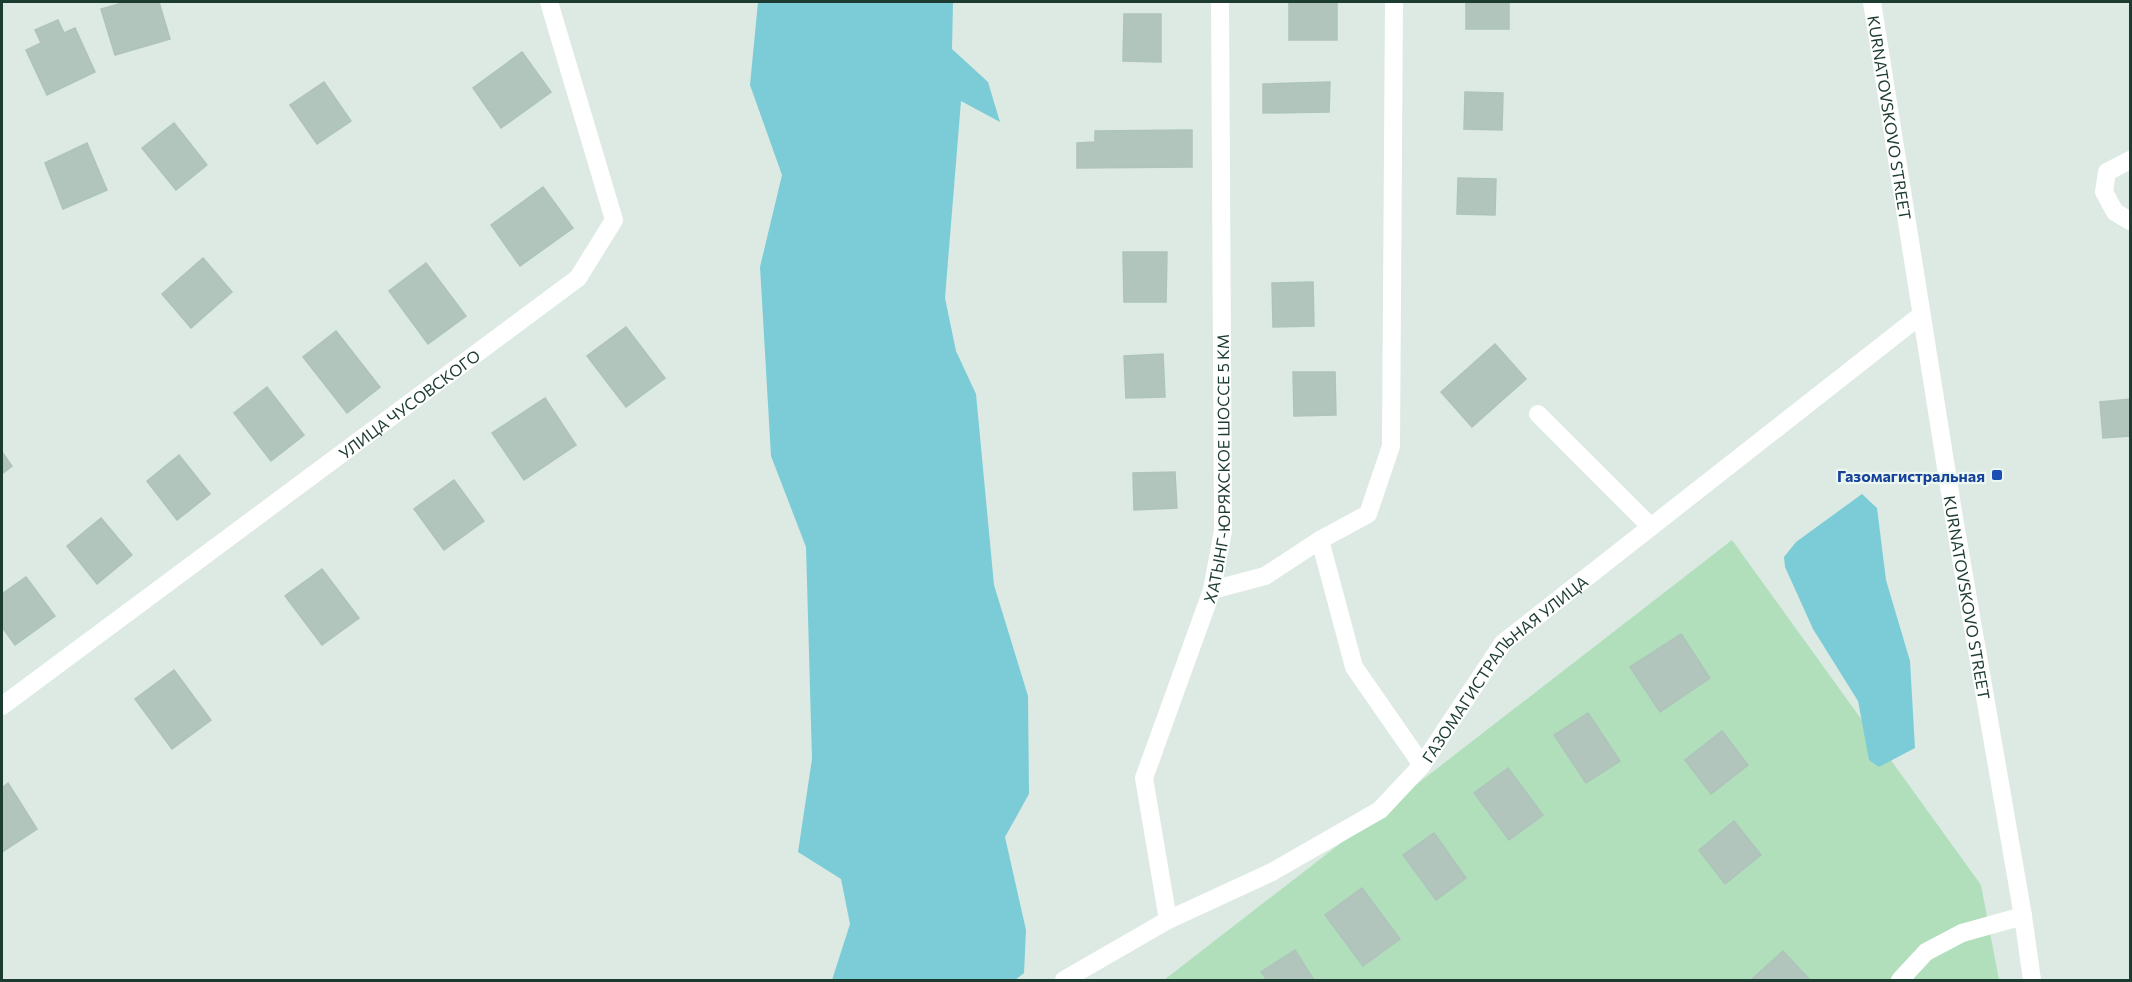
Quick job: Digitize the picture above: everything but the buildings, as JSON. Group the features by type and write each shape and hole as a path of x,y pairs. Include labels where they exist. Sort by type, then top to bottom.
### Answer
{"street":[{"name":"УЛИЦА ЧУСОВСКОГО","path":"2,706 578,279 614,220 549,2"},
{"name":"ХАТЫНГ-ЮРЯХСКОЕ ШОССЕ 5 КМ","path":"1168,920 1144,777 1212,590 1223,531 1220,2"},
{"path":"1212,590 1265,576 1320,540 1368,514 1391,446 1394,2"},
{"name":"KURNATOVSKOVO STREET","path":"1872,2 1921,315 2023,916 2032,981"},
{"path":"2130,160 2108,172 2104,192 2115,212 2130,221"},
{"name":"ГАЗОМАГИСТРАЛЬНАЯ УЛИЦА","path":"1064,981 1168,920 1272,872 1380,810 1422,765 1503,643 1921,315"},
{"path":"1538,414 1651,527"},
{"path":"1320,540 1354,668 1422,765"},
{"path":"1900,981 1926,952 1962,933 2023,916"}],"green space":[{"path":"1732,540 1981,885 1999,980 1164,980"}],"water":[{"path":"758,2 953,2 952,49 988,82 1000,122 961,101 945,298 956,351 976,394 994,585 1028,696 1029,794 1005,837 1026,930 1024,973 1015,980 832,980 850,924 841,879 798,852 812,759 806,547 771,456 760,267 782,175 750,85"},
{"path":"1862,494 1877,508 1886,580 1910,661 1915,748 1879,767 1869,760 1858,701 1813,629 1785,567 1784,557 1796,542"}],"place":[{"name":"Газомагистральная","path":"1997,475"}]}
